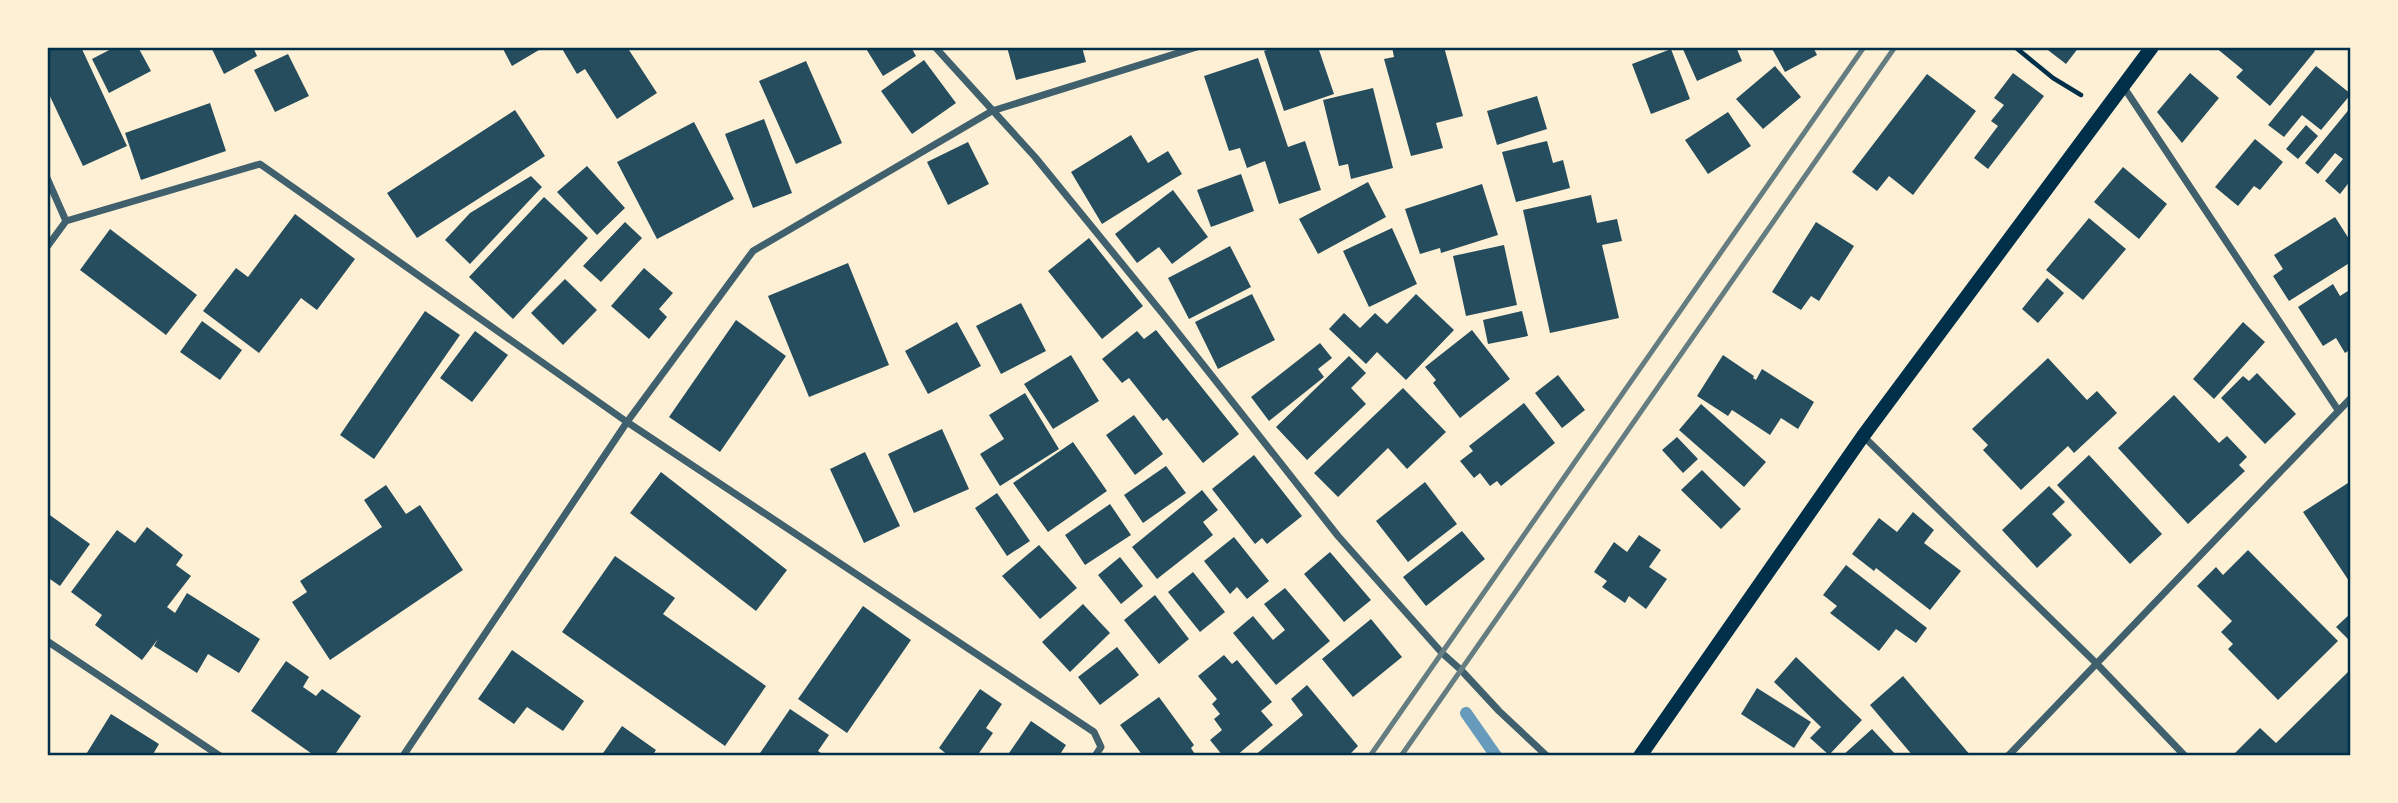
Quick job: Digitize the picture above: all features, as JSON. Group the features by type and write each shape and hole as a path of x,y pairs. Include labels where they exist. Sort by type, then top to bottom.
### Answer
{"main road":[{"path":"1640,756 1863,436 2152,47"}],"street":[{"path":"935,47 1035,157 1338,536 1443,653 1547,756"},
{"path":"403,756 628,422 753,251 992,111 1197,47"},
{"path":"2123,86 2338,410"},
{"path":"47,247 66,221 260,164 628,422 1094,732 1101,747 1095,756"},
{"path":"47,178 66,221"},
{"path":"2008,756 2351,398"},
{"path":"1863,436 2096,663 2185,756"},
{"path":"47,641 220,756"}],"path":[{"path":"2015,47 2053,78 2105,110"}],"building":[{"path":"47,47 81,47 127,146 83,166 47,90"},
{"path":"115,47 138,47 151,71 109,93 92,59"},
{"path":"211,47 253,47 257,56 224,74"},
{"path":"502,47 544,47 512,66"},
{"path":"561,47 627,47 657,93 617,119 585,69 577,74"},
{"path":"865,47 911,47 916,56 883,76"},
{"path":"1007,47 1082,47 1086,62 1016,80"},
{"path":"1275,47 1318,47 1334,94 1284,111 1264,51"},
{"path":"1392,47 1444,47 1463,116 1436,123 1443,148 1411,156 1384,59 1394,57"},
{"path":"1682,47 1736,47 1742,61 1697,81"},
{"path":"1771,47 1813,47 1817,55 1785,72"},
{"path":"2044,47 2079,47 2066,64"},
{"path":"2215,47 2311,47 2315,51 2270,106 2236,77 2243,70"},
{"path":"1671,49 1690,99 1651,114 1632,64"},
{"path":"288,54 309,96 275,112 254,70"},
{"path":"1258,58 1288,147 1305,141 1321,190 1279,204 1265,161 1247,168 1240,148 1229,151 1204,76"},
{"path":"924,60 956,103 912,134 881,91"},
{"path":"806,61 842,143 796,164 759,81"},
{"path":"1775,66 1801,97 1763,129 1736,99"},
{"path":"2316,66 2351,94 2321,130 2302,115 2284,137 2268,125"},
{"path":"2013,73 2044,96 1988,169 1974,158 1998,126 1991,121 2004,105 1994,98"},
{"path":"2190,73 2219,98 2182,143 2157,112"},
{"path":"1927,74 1976,111 1913,195 1889,176 1877,191 1852,172"},
{"path":"1373,88 1393,168 1351,179 1348,164 1339,166 1323,100"},
{"path":"1537,96 1547,129 1497,145 1487,111"},
{"path":"210,103 226,151 141,180 125,133"},
{"path":"2351,107 2351,180 2340,194 2325,181 2343,159 2335,153 2318,174 2305,163"},
{"path":"515,110 545,156 417,238 387,193"},
{"path":"1728,112 1751,146 1708,174 1685,140"},
{"path":"764,119 792,193 753,208 725,134"},
{"path":"694,122 734,199 657,239 617,162"},
{"path":"2306,125 2318,136 2298,159 2286,149"},
{"path":"1131,135 1148,163 1168,151 1182,174 1102,224 1071,172"},
{"path":"2255,139 2283,162 2260,190 2254,186 2238,206 2215,187"},
{"path":"1547,141 1553,163 1563,160 1570,188 1516,202 1502,152"},
{"path":"968,142 989,184 948,205 927,162"},
{"path":"587,166 625,208 597,235 557,192"},
{"path":"2123,167 2167,204 2139,239 2094,202"},
{"path":"1241,174 1254,211 1211,227 1197,190"},
{"path":"531,176 542,187 470,264 445,240 470,213"},
{"path":"1368,182 1386,217 1318,254 1299,219"},
{"path":"1482,184 1498,235 1441,253 1440,248 1420,254 1405,209"},
{"path":"1173,190 1208,237 1172,264 1159,247 1137,263 1115,234"},
{"path":"1591,195 1597,223 1617,219 1622,241 1602,245 1619,318 1550,333 1523,210"},
{"path":"544,197 588,238 513,319 469,277"},
{"path":"295,214 355,259 317,310 301,298 259,353 203,311 236,268 248,277"},
{"path":"2335,217 2351,242 2351,262 2289,301 2273,276 2283,269 2274,255"},
{"path":"2089,218 2126,249 2083,300 2046,270"},
{"path":"625,222 642,238 601,282 583,266"},
{"path":"1816,222 1854,246 1819,301 1811,296 1801,310 1772,292"},
{"path":"1392,228 1417,284 1369,307 1343,251"},
{"path":"110,229 197,295 166,335 80,270"},
{"path":"1089,238 1143,306 1102,339 1048,271"},
{"path":"1504,245 1517,305 1466,316 1453,256"},
{"path":"1230,246 1251,287 1189,319 1168,278"},
{"path":"848,263 889,365 809,397 768,296"},
{"path":"644,268 673,293 659,309 667,317 649,339 611,306"},
{"path":"2047,278 2064,293 2038,323 2022,309"},
{"path":"565,279 597,310 563,345 531,313"},
{"path":"2333,284 2340,296 2351,289 2351,349 2345,353 2336,338 2323,346 2298,307"},
{"path":"1252,294 1275,340 1218,369 1195,322"},
{"path":"1416,294 1454,330 1406,380 1377,352 1366,364 1329,329 1344,313 1360,328 1375,313 1387,324"},
{"path":"1021,303 1046,351 1001,374 976,326"},
{"path":"425,311 460,335 374,459 340,435"},
{"path":"1522,311 1528,336 1488,344 1483,320"},
{"path":"736,320 786,356 720,452 669,417"},
{"path":"202,321 242,350 220,380 180,352"},
{"path":"957,322 981,366 928,394 905,351"},
{"path":"2243,322 2265,342 2214,399 2193,379"},
{"path":"1156,330 1239,434 1203,463 1167,418 1163,421 1129,378 1122,383 1102,359 1137,331 1144,339"},
{"path":"1472,330 1510,379 1460,418 1433,383 1436,380 1425,367"},
{"path":"475,331 508,355 472,402 440,378"},
{"path":"1320,343 1332,358 1318,369 1324,377 1269,421 1251,397"},
{"path":"1071,355 1099,401 1053,429 1024,384"},
{"path":"1723,355 1756,380 1762,369 1814,402 1798,429 1781,418 1770,435 1732,410 1728,416 1697,396"},
{"path":"1349,356 1366,373 1351,388 1366,404 1307,460 1276,427"},
{"path":"2048,358 2087,400 2097,391 2117,413 2074,453 2068,446 2021,490 1983,450 1988,445 1972,429"},
{"path":"2257,373 2296,414 2265,444 2221,398 2243,376 2249,381"},
{"path":"1558,375 1585,410 1562,428 1535,393"},
{"path":"1403,388 1446,432 1407,469 1388,448 1338,497 1314,473"},
{"path":"1025,393 1059,449 1000,486 980,454 1004,439 989,415"},
{"path":"2174,395 2219,443 2227,436 2247,457 2239,465 2245,471 2188,524 2118,448"},
{"path":"1524,403 1555,443 1501,486 1497,481 1490,486 1480,473 1474,478 1460,461 1473,451 1469,446"},
{"path":"1701,404 1766,462 1744,487 1679,430"},
{"path":"1134,415 1163,454 1135,475 1106,435"},
{"path":"942,429 969,489 914,513 888,454"},
{"path":"1677,437 1698,459 1683,473 1662,450"},
{"path":"1073,442 1107,491 1048,532 1013,483"},
{"path":"865,452 900,526 864,543 830,469"},
{"path":"1254,455 1302,516 1267,544 1262,538 1255,544 1212,489"},
{"path":"2089,455 2162,534 2130,564 2057,485"},
{"path":"1166,466 1186,493 1143,523 1124,495"},
{"path":"1702,470 1741,509 1721,529 1681,490"},
{"path":"661,472 787,570 756,611 630,513"},
{"path":"1425,482 1457,524 1408,562 1376,521"},
{"path":"2348,483 2351,487 2351,584 2303,512"},
{"path":"386,485 406,514 420,505 463,570 330,660 292,602 307,592 300,581 382,527 364,500"},
{"path":"2049,486 2065,502 2052,514 2072,535 2037,568 2002,530"},
{"path":"1202,490 1218,510 1203,522 1213,535 1157,579 1132,547"},
{"path":"997,493 1030,541 1007,556 975,508"},
{"path":"1110,504 1131,535 1085,565 1065,535"},
{"path":"1913,512 1934,530 1924,543 1961,571 1930,610 1876,568 1874,571 1852,554 1879,518 1897,532"},
{"path":"47,513 90,544 60,586 47,577"},
{"path":"147,527 183,555 176,565 191,576 167,607 175,613 187,593 260,639 239,673 208,654 197,673 154,646 158,639 142,660 95,625 102,615 71,592 117,530 135,543"},
{"path":"1462,531 1485,559 1426,606 1403,577"},
{"path":"1639,535 1661,550 1649,567 1667,579 1646,609 1629,596 1625,603 1602,587 1607,581 1594,572 1614,542 1627,552"},
{"path":"1234,537 1269,581 1247,599 1237,587 1230,594 1204,561"},
{"path":"1039,545 1077,588 1040,619 1002,576"},
{"path":"2248,550 2338,641 2278,700 2228,649 2233,644 2221,632 2232,621 2197,586 2216,567 2223,575"},
{"path":"1330,552 1371,600 1344,622 1304,574"},
{"path":"615,556 675,598 663,614 766,686 725,746 562,632"},
{"path":"1120,557 1143,586 1121,604 1098,575"},
{"path":"1846,565 1927,628 1916,643 1896,629 1879,651 1830,613 1837,606 1823,595"},
{"path":"1193,572 1225,612 1200,632 1168,592"},
{"path":"1285,588 1330,641 1276,685 1233,633 1253,616 1273,640 1285,630 1264,604"},
{"path":"1155,595 1189,639 1159,664 1124,620"},
{"path":"1083,604 1110,633 1070,672 1042,642"},
{"path":"863,606 911,640 847,733 798,699"},
{"path":"2351,613 2351,642 2336,627"},
{"path":"1371,619 1402,657 1353,697 1322,659"},
{"path":"1117,647 1139,675 1100,705 1078,677"},
{"path":"512,650 584,701 563,731 527,707 514,724 478,699"},
{"path":"1224,655 1232,664 1237,660 1272,702 1261,711 1273,725 1236,756 1223,756 1210,740 1222,730 1214,719 1220,714 1212,704 1217,699 1198,676"},
{"path":"1796,657 1862,720 1829,755 1810,738 1821,727 1774,682"},
{"path":"286,661 309,677 303,687 316,696 322,689 361,716 334,756 315,756 251,711"},
{"path":"2351,669 2351,756 2232,756 2260,728 2276,743"},
{"path":"1903,676 1971,756 1913,756 1870,705"},
{"path":"1307,685 1358,746 1348,756 1254,756 1303,715 1291,699"},
{"path":"1757,688 1811,722 1794,748 1741,714"},
{"path":"980,689 1002,704 986,728 993,733 977,756 949,756 939,748"},
{"path":"1159,697 1194,745 1191,748 1196,756 1143,756 1120,725"},
{"path":"790,709 829,735 818,751 825,756 758,756"},
{"path":"111,714 159,744 152,756 85,756"},
{"path":"1031,721 1066,745 1059,756 1007,756"},
{"path":"622,726 656,750 652,756 601,756"},
{"path":"1872,729 1897,756 1842,756"}],"waterway":[{"path":"1466,713 1496,756"}],"railway":[{"path":"1370,756 1864,47"},
{"path":"1401,756 1895,47"}]}
